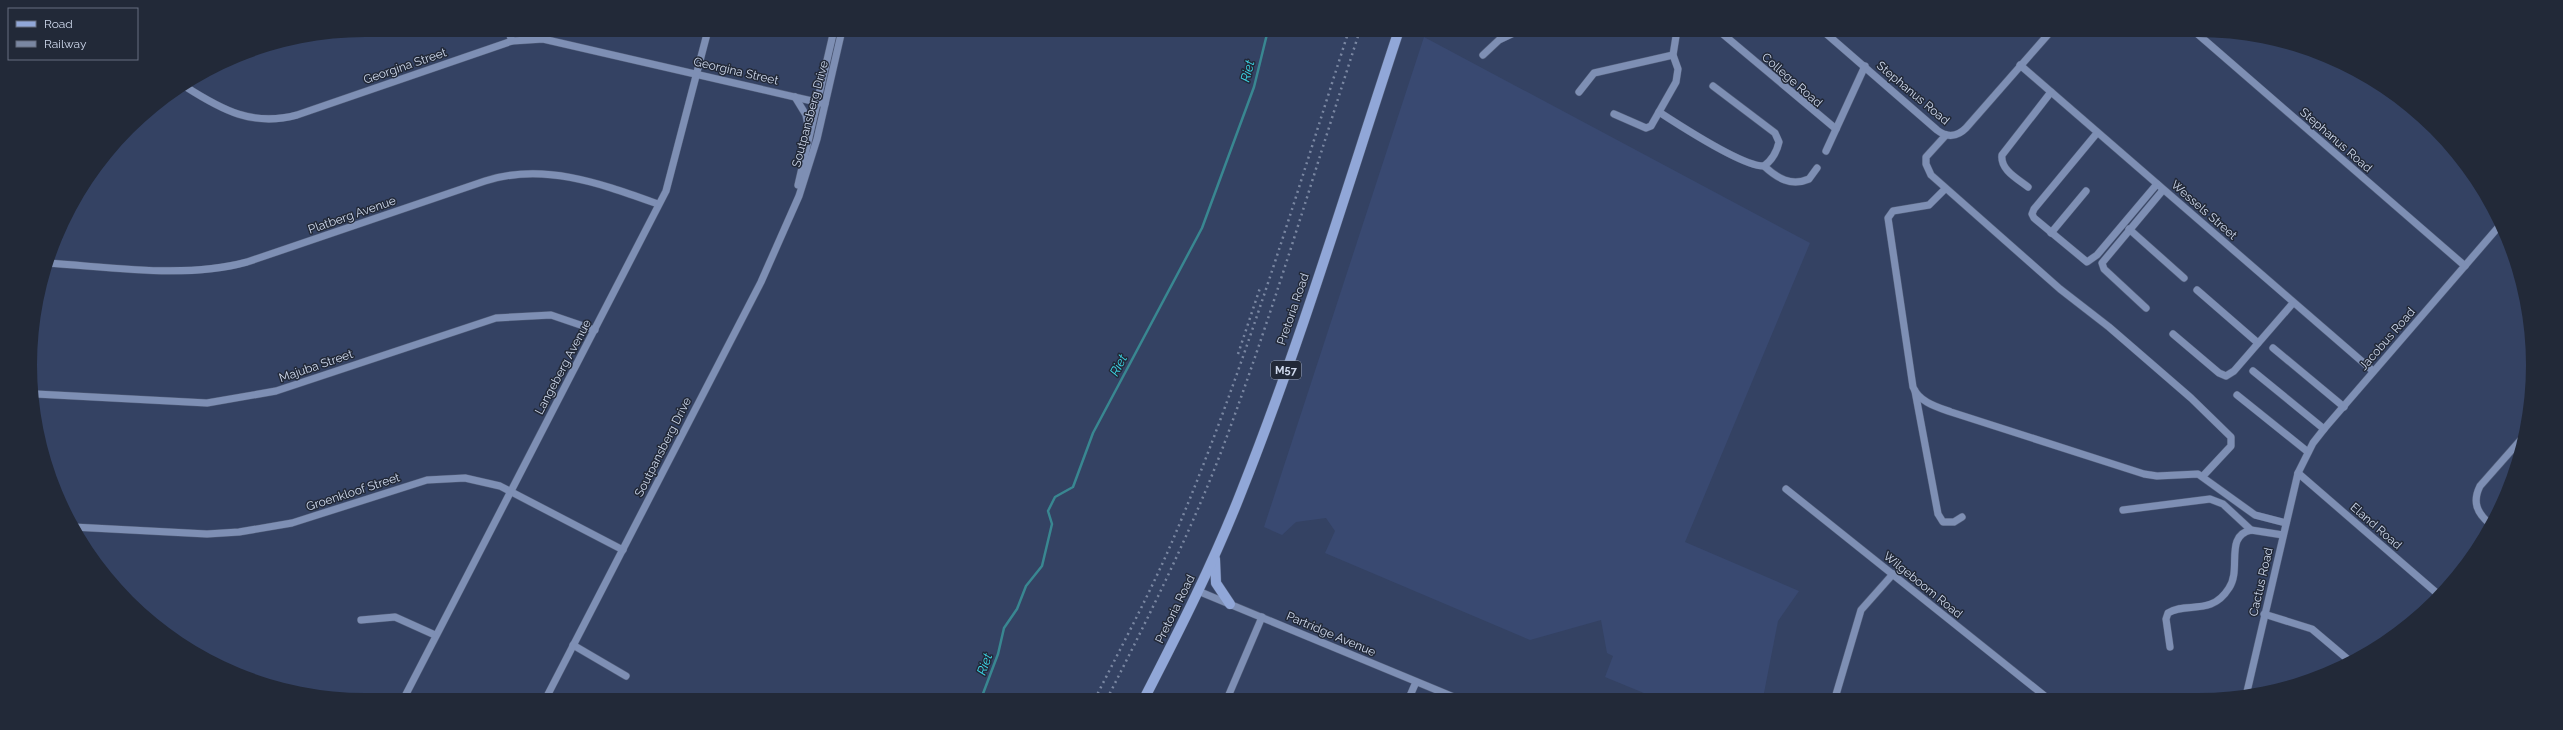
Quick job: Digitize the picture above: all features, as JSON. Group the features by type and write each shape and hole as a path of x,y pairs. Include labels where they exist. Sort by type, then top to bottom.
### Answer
{"main road":[{"name":"Pretoria Road","path":"1147,693 1198,590 1242,492 1287,368 1396,37"},
{"path":"1216,551 1216,583 1230,604"}],"street":[{"path":"510,37 512,42"},
{"name":"Langeberg Avenue","path":"406,693 510,490 595,330 669,181 706,37"},
{"name":"Soutpansberg Drive","path":"549,693 761,282 787,227 817,139 833,37"},
{"name":"Soutpansberg Drive","path":"795,202 810,137 822,104 840,37"},
{"path":"1483,55 1498,40 1505,37"},
{"path":"1614,114 1646,128 1651,126 1676,82 1678,69 1673,55 1676,37"},
{"name":"College Road","path":"1726,37 1836,129"},
{"name":"Stephanus Road","path":"1830,37 1936,130 1946,135 1959,134 1966,128 2046,37"},
{"name":"Stephanus Road","path":"2201,37 2465,266"},
{"name":"Georgina Street","path":"189,89 212,103 240,115 254,119 274,120 297,115 512,42 543,39 697,73 822,104"},
{"path":"1578,92 1594,73 1673,55"},
{"name":"Wessels Street","path":"2020,65 2374,371"},
{"path":"1826,151 1864,66"},
{"path":"1713,86 1775,133 1779,142 1778,147 1764,166"},
{"path":"2028,187 2002,165 2002,155 2051,92"},
{"path":"795,97 806,115 810,137"},
{"path":"1659,112 1714,145 1750,163 1764,166 1778,179 1794,182 1809,179 1817,168"},
{"path":"2097,132 2032,211 2034,218 2051,233 2084,261 2089,262 2156,184"},
{"path":"1946,135 1928,153 1925,160 1931,175 1945,189 2060,289 2109,327 2228,433 2232,439 2231,446 2203,476"},
{"name":"Platberg Avenue","path":"53,263 192,271 219,269 247,262 485,181 516,174 545,173 561,176 607,186 658,204"},
{"path":"1945,189 1929,205 1893,211 1888,218 1915,391 1938,514 1943,522 1954,522 1962,517"},
{"path":"2146,308 2102,265 2104,258 2163,190"},
{"path":"2051,233 2086,192"},
{"path":"2129,229 2184,278"},
{"name":"Jacobus Road","path":"2298,473 2308,452 2324,429 2496,229"},
{"path":"2197,290 2258,343"},
{"path":"2173,334 2223,375 2231,373 2293,302"},
{"name":"Majuba Street","path":"39,394 207,403 276,391 496,318 551,314 595,330"},
{"path":"2273,348 2344,407"},
{"path":"2253,371 2324,429"},
{"path":"1915,391 1923,400 1938,408 2144,474 2157,476 2193,473 2203,476 2255,515 2286,523"},
{"path":"2236,395 2308,452"},
{"path":"2487,520 2478,511 2476,494 2480,486 2516,445"},
{"name":"Cactus Road","path":"2248,689 2298,473"},
{"name":"Eland Road","path":"2298,473 2435,591"},
{"name":"Groenkloof Street","path":"80,527 206,534 234,533 292,523 432,479 451,478 480,480 510,490 623,550"},
{"name":"Wilgeboom Road","path":"1786,489 2040,693"},
{"path":"2123,510 2210,499 2223,504 2251,530 2283,535"},
{"path":"2170,647 2166,619 2168,613 2205,606 2222,597 2230,588 2236,573 2236,542 2241,535 2251,530"},
{"path":"1837,693 1860,610 1893,574"},
{"name":"Partridge Avenue","path":"1198,590 1444,693"},
{"path":"2264,614 2312,629 2346,658"},
{"path":"361,620 395,617 435,635"},
{"path":"1230,693 1262,617"},
{"path":"573,645 626,676"},
{"path":"1411,693 1416,682"}],"shaded area":[{"path":"1424,37 1810,243 1685,542 1799,591 1778,621 1764,693 1644,693 1605,677 1613,656 1607,653 1601,620 1530,640 1325,553 1335,531 1326,518 1296,522 1282,535 1264,527"}],"waterway":[{"name":"Riet","path":"983,693 998,654 1004,628 1017,609 1026,586 1042,566 1052,524 1048,511 1055,497 1073,487 1093,433 1202,228 1254,87 1266,37"}],"railway":[{"path":"1098,693 1158,573 1202,469 1247,345 1347,37"},
{"path":"1110,693 1183,543 1223,447 1260,344 1358,37"},
{"path":"1238,354 1260,288"}]}
